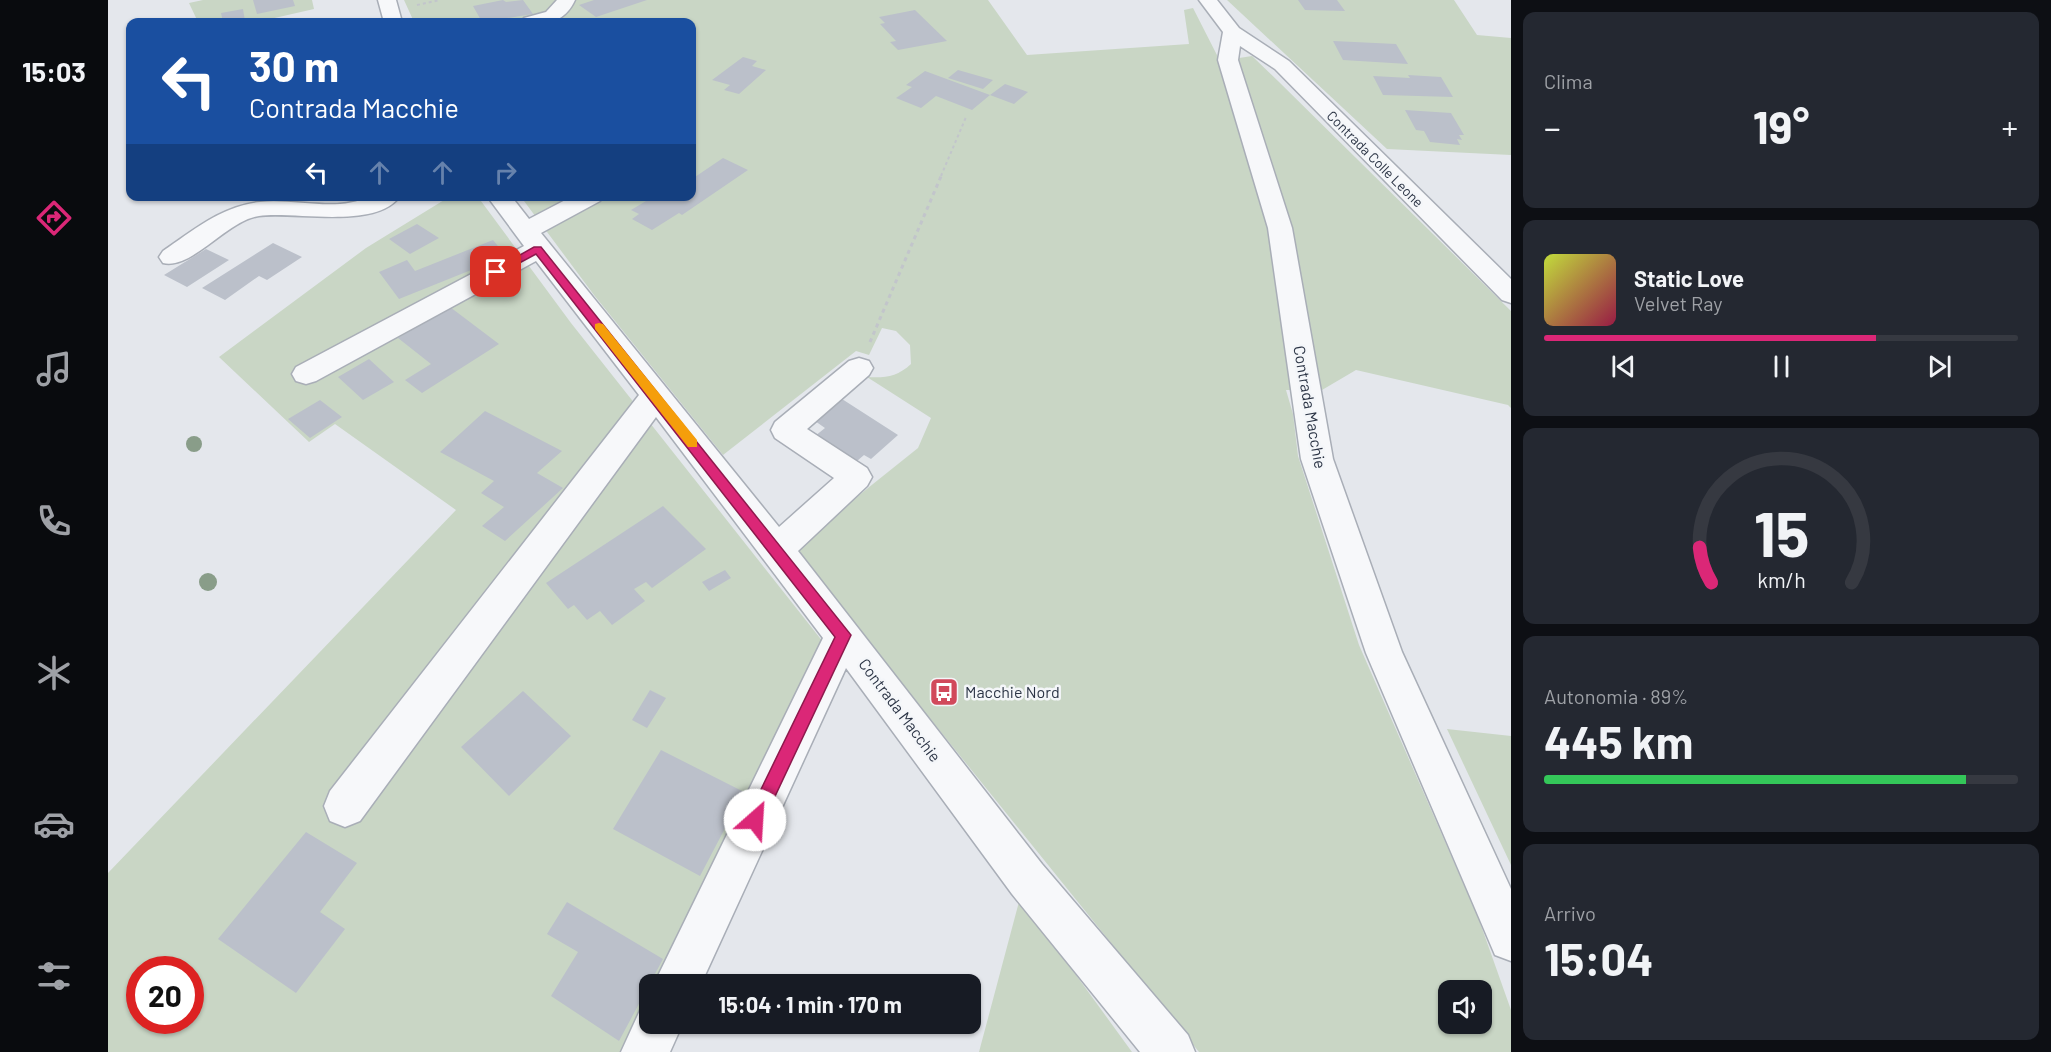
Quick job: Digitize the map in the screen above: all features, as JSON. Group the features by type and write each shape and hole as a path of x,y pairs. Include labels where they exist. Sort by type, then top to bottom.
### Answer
{"street":[{"path":"387,0 392,18"},
{"path":"552,18 561,11 566,0"},
{"path":"1208,0 1232,32"},
{"name":"Contrada Colle Leone","path":"1232,32 1282,65 1511,294"},
{"name":"Contrada Macchie","path":"1232,32 1228,60 1280,228 1317,459 1384,652 1511,939"},
{"path":"172,257 240,213 277,207 336,212 361,208 377,201"},
{"name":"Contrada Macchie","path":"502,201 777,549 1027,879 1171,1052"},
{"path":"306,374 531,240 585,201"},
{"path":"777,549 856,477 786,430 859,368"},
{"path":"345,806 655,396"},
{"path":"682,974 843,635"},
{"path":"645,1052 653,1034"}],"path":[{"path":"859,368 966,117"}],"green space":[{"path":"203,0 312,0 314,9 275,18 196,18 189,3"},
{"path":"404,0 988,0 1027,55 1189,44 1184,10 1193,8 1220,61 1252,56 1511,311 1511,408 1508,405 1356,370 1322,390 1286,390 1293,414 1298,456 1359,645 1478,917 1511,1010 1511,1052 1199,1052 794,550 918,448 931,418 867,377 890,376 901,372 911,364 910,345 896,331 882,328 869,355 856,351 723,455 594,295 524,201 696,201 696,18 412,18"},
{"path":"1227,0 1454,0 1477,35 1511,38 1511,155 1387,149"},
{"path":"442,201 481,201 571,323 846,671 695,974 639,974 639,1034 652,1034 656,1052 108,1052 108,873 456,510 335,424 309,442 219,357 366,248"},
{"path":"1447,729 1511,736 1511,865"},
{"path":"1020,898 1132,1052 979,1052"}],"building":[{"path":"253,0 293,0 295,6 257,14"},
{"path":"503,0 506,2 523,0 533,14 508,18 480,18 473,6"},
{"path":"594,0 647,0 596,17 579,5"},
{"path":"1298,0 1337,0 1345,11 1305,10"},
{"path":"243,9 244,18 222,18 221,13"},
{"path":"915,10 947,41 898,50 890,42 896,41 880,24 885,23 879,17"},
{"path":"1333,41 1396,44 1408,64 1343,60"},
{"path":"743,57 757,61 752,66 766,70 739,94 724,90 730,85 712,80"},
{"path":"958,70 993,80 983,89 948,78"},
{"path":"925,71 990,95 972,110 936,96 921,108 896,98 912,87 906,85"},
{"path":"1408,75 1441,77 1453,97 1383,95 1373,76 1410,78"},
{"path":"1005,84 1028,92 1014,104 990,95"},
{"path":"1405,110 1451,113 1464,135 1459,135 1462,140 1457,139 1460,145 1430,142 1424,131 1416,130"},
{"path":"723,158 748,170 682,215 679,213 652,230 632,219 639,214 631,210 646,201 696,201 696,176"},
{"path":"417,224 439,238 410,254 389,239"},
{"path":"493,240 506,256 399,299 379,272 407,260 415,271"},
{"path":"273,243 302,257 267,280 259,276 225,300 202,288"},
{"path":"206,249 229,260 187,287 164,275"},
{"path":"450,307 499,344 422,393 405,380 431,364 398,338"},
{"path":"369,359 394,382 363,400 338,377"},
{"path":"842,399 898,435 871,459 864,455 850,467 810,440 825,428 815,421"},
{"path":"320,400 342,417 310,438 288,419"},
{"path":"485,411 562,451 537,473 563,488 505,541 482,526 504,507 481,493 494,481 440,452"},
{"path":"663,506 706,549 652,588 646,582 634,589 645,601 612,625 600,611 587,620 574,605 568,609 546,583"},
{"path":"725,570 731,578 709,591 702,582"},
{"path":"650,690 666,698 647,728 632,720"},
{"path":"523,691 571,736 509,796 461,747"},
{"path":"661,750 744,792 700,876 613,829"},
{"path":"306,832 357,863 320,912 345,929 296,993 218,939"},
{"path":"567,902 663,959 655,974 639,974 639,1004 619,1041 551,996 578,952 547,934"}],"slow traffic":[{"path":"599,327 692,443"}],"place":[{"name":"Macchie Nord","path":"944,692"}],"route":[{"path":"496,272 538,249 843,635 755,820"}]}
